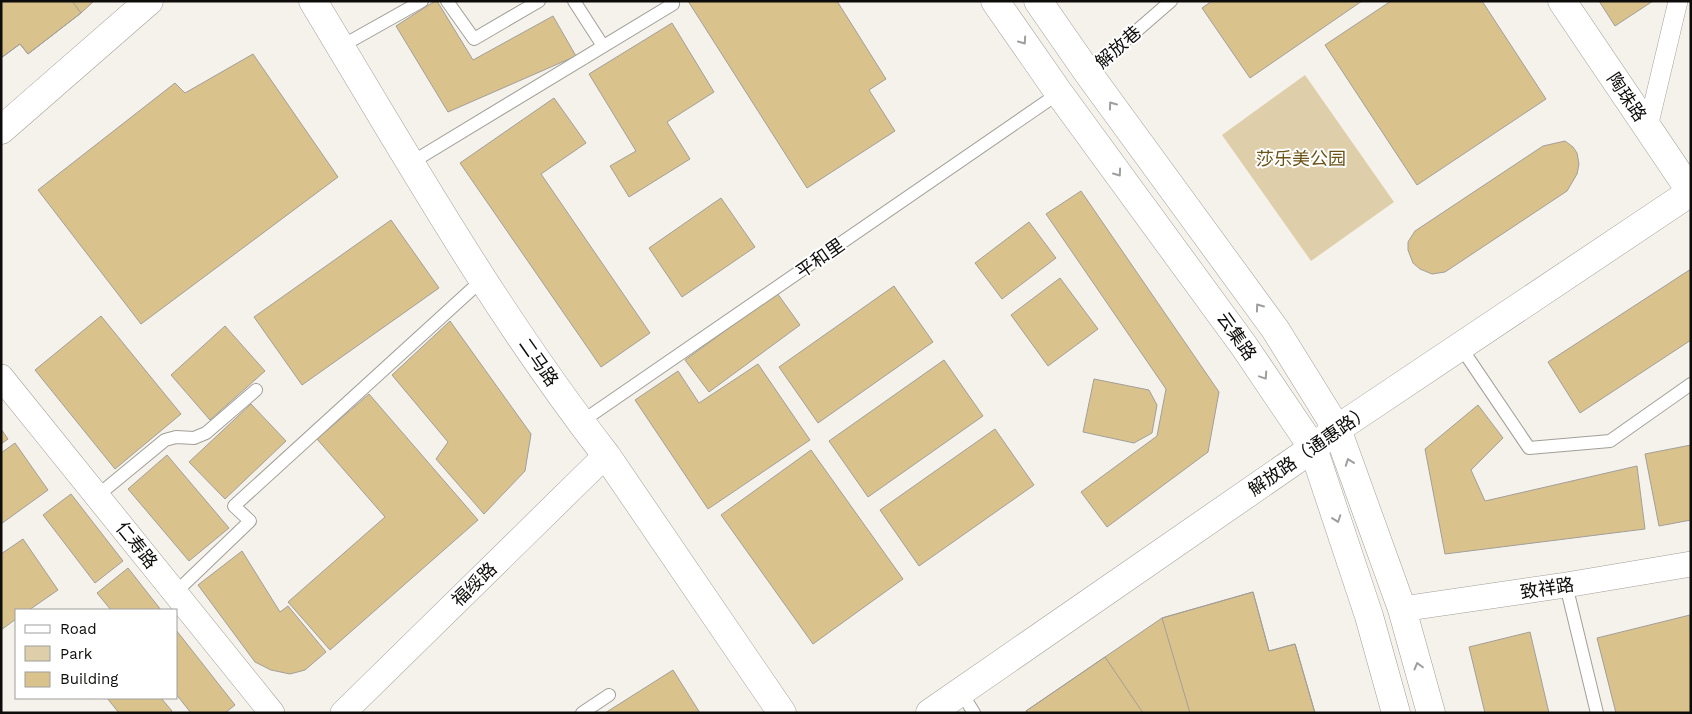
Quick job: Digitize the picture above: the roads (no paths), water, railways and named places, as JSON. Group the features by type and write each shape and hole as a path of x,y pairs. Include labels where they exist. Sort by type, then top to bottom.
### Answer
{"street":[{"path":"1,130 149,1"},
{"name":"二马路","path":"313,1 409,164 482,280 606,455 782,713"},
{"name":"云集路","path":"995,1 1059,93 1244,346 1313,448 1369,616 1396,713"},
{"name":"云集路","path":"1038,1 1275,329 1337,429 1402,609 1431,713"},
{"name":"陶珠路","path":"1562,1 1691,192"},
{"path":"1678,1 1649,123 1691,192"},
{"name":"解放路（通惠路）","path":"930,713 967,703 1337,429 1691,192"},
{"name":"仁寿路","path":"1,377 272,713"},
{"name":"福绥路","path":"343,713 606,455"},
{"name":"致祥路","path":"1402,609 1566,586 1691,564"}],"lane":[{"path":"340,46 422,1"},
{"path":"447,1 474,39 539,1"},
{"path":"574,1 603,46"},
{"name":"解放巷","path":"1088,72 1171,1"},
{"path":"409,164 673,4"},
{"name":"平和里","path":"581,422 1059,93"},
{"path":"176,592 250,521 234,506 482,280"},
{"path":"1460,346 1529,448 1610,441 1691,384"},
{"path":"97,496 165,440 176,437 194,438 206,433 256,390"},
{"path":"1566,586 1597,713"},
{"path":"582,713 609,695"}],"park label":[{"name":"莎乐美公园","path":"1301,158"}]}
